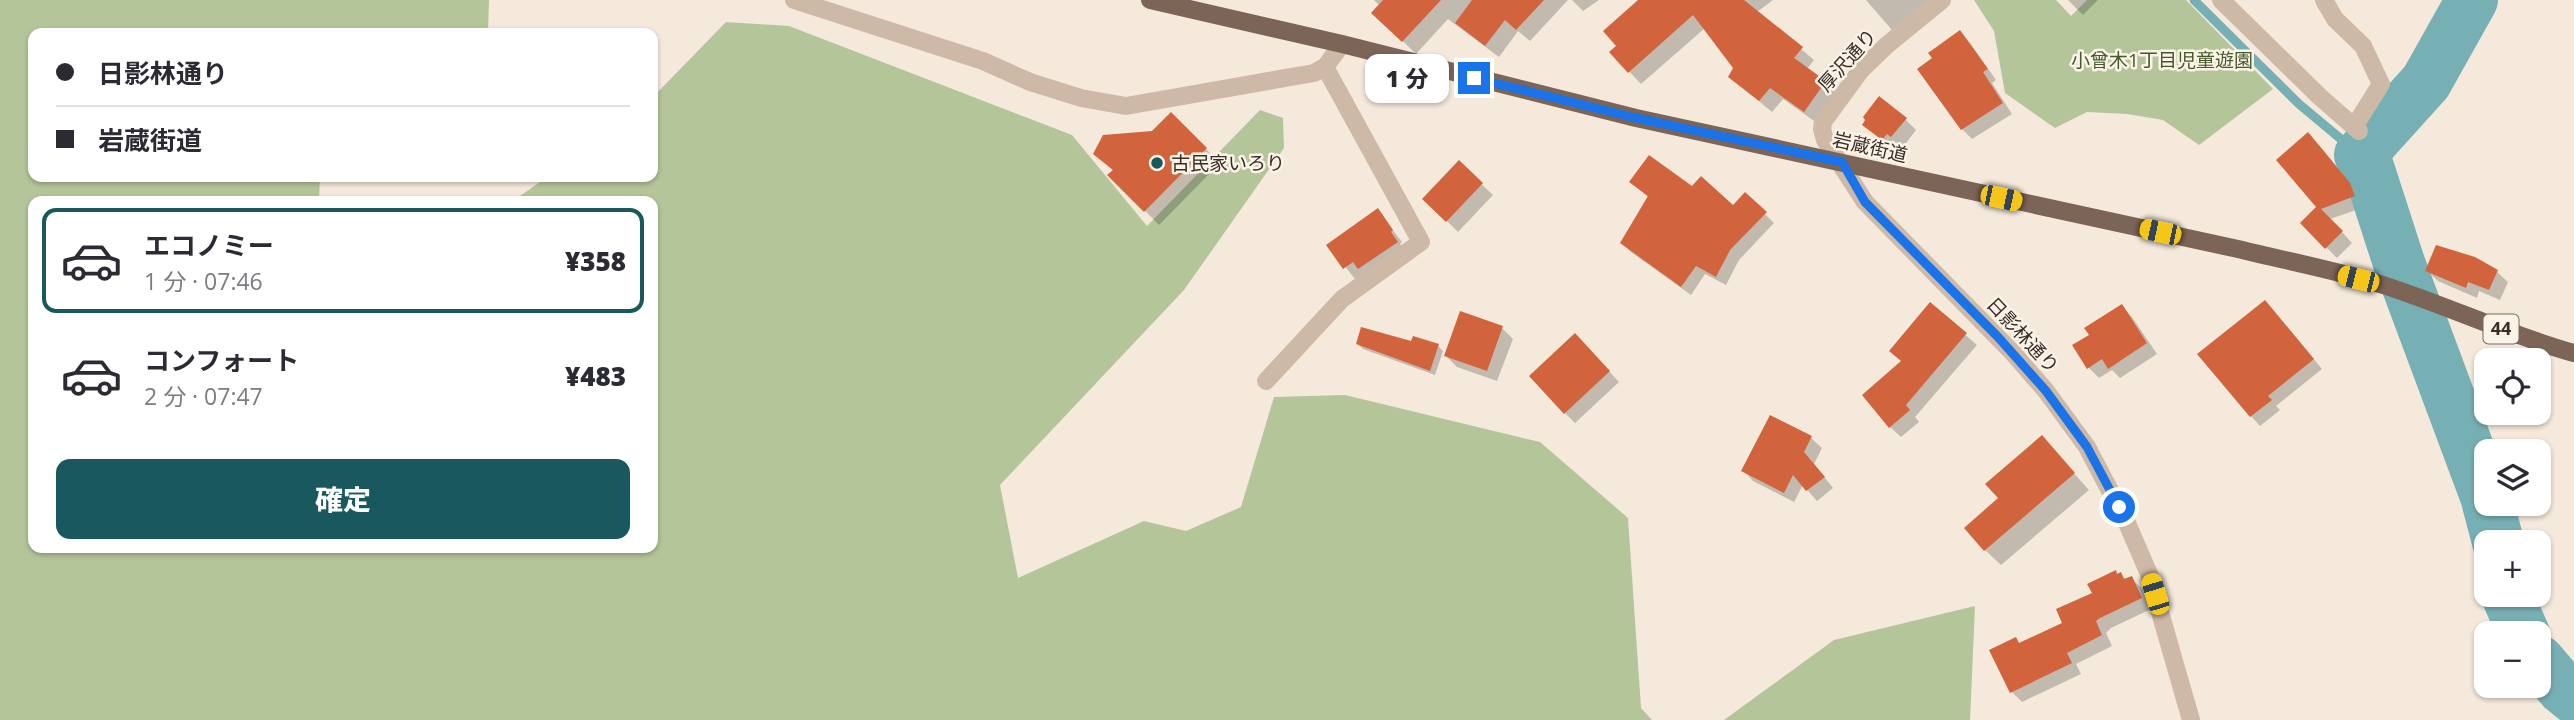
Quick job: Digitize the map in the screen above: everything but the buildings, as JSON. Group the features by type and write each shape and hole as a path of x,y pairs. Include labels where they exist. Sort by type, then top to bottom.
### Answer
{"main road":[{"name":"岩蔵街道","path":"1150,0 1342,44 1636,118 2238,249 2381,285 2519,336 2574,353"}],"street":[{"path":"794,0 971,57 1030,82 1081,97 1126,106 1314,73 1325,67 1342,44"},
{"name":"厚沢通り","path":"1842,162 1825,140 1823,122 1861,70 1942,0"},
{"path":"2221,0 2357,129 2381,85 2363,46 2335,19 2324,0"},
{"path":"1266,381 1342,299 1421,242 1325,67"},
{"name":"日影林通り","path":"1842,162 1865,202 2013,353 2046,391 2087,447 2127,523 2149,574 2190,720"}],"green space":[{"path":"0,0 489,0 488,28 28,28 28,182 320,182 319,196 28,196 28,553 658,553 658,196 520,196 540,182 658,182 658,92 726,22 789,26 1072,135 1147,226 1260,110 1283,118 1284,148 1184,290 1000,485 1018,578 1144,521 1186,531 1241,507 1274,397 1345,395 1540,442 1628,518 1641,708 1652,720 0,720"},
{"name":"小曾木1丁目児童遊園","path":"1974,0 2056,0 2071,16 2087,0 2186,0 2273,89 2199,145 2163,120 2127,114 2087,112 2055,128 2005,93 1994,31"},
{"path":"1975,606 1970,720 1724,720 1834,640"}],"waterway":[{"path":"2194,0 2299,104 2360,155"},
{"path":"2472,0 2426,82 2360,155 2367,164 2399,263 2474,464"},
{"path":"2491,516 2495,530"},
{"path":"2512,607 2518,621"},
{"path":"2551,675 2574,698"}],"place":[{"name":"古民家いろり","path":"1157,163"}],"route":[{"path":"1474,78 1636,118 1842,162 1865,202 1998,337 2046,391 2087,447 2119,507"}]}
